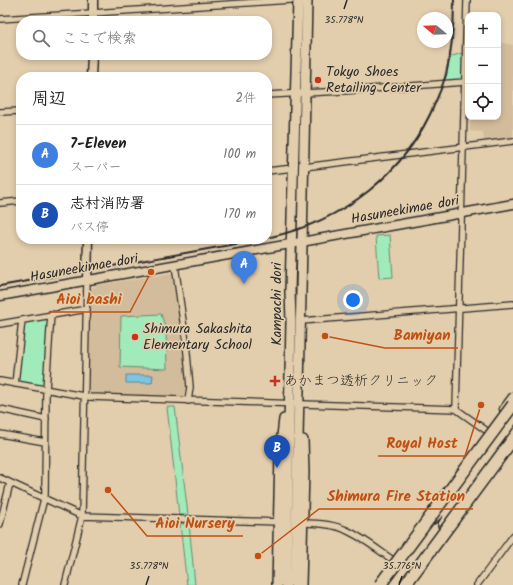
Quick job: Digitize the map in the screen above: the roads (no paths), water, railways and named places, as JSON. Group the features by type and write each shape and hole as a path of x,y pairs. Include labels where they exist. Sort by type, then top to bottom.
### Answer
{"highway":[{"path":"380,585 513,405"},
{"path":"428,552 458,502 513,418"},
{"path":"412,534 446,507 513,427"},
{"path":"405,585 513,441"}],"main road":[{"name":"Kampachi dori","path":"286,585 288,457 295,406 301,322 303,242 304,166 300,93 298,0"},
{"name":"Kampachi dori","path":"295,585 296,473 292,244 294,168 307,0"},
{"path":"277,585 282,433 285,413 295,406 300,415 303,450 301,585"}],"street":[{"path":"93,0 93,16"},
{"path":"105,16 291,0"},
{"path":"466,48 467,0"},
{"path":"0,19 16,19"},
{"path":"91,72 92,60"},
{"path":"272,95 465,82 460,308 456,409"},
{"path":"0,112 16,111"},
{"path":"304,166 513,141"},
{"path":"272,170 294,168"},
{"path":"0,204 16,202"},
{"name":"Hasuneekimae dori","path":"0,296 513,204"},
{"path":"65,585 82,516 88,244"},
{"path":"175,265 186,342 190,387 188,401"},
{"path":"301,322 513,304"},
{"path":"0,324 87,308"},
{"path":"22,585 45,494 46,390 51,314"},
{"path":"15,384 22,320"},
{"path":"0,382 84,396 295,406 456,409 487,431"},
{"path":"374,585 513,397"},
{"path":"0,409 46,418"},
{"path":"0,434 45,442"},
{"path":"405,585 428,552 513,441"},
{"path":"0,478 82,516 279,522"},
{"path":"0,524 1,512 10,483"},
{"path":"303,523 319,523 336,526 346,530 393,560"},
{"path":"477,585 513,536"}],"water":[{"path":"126,375 153,375 152,383 126,383"}],"railway":[{"path":"272,237 322,220 346,206 369,190 390,172 408,151 423,127 446,75 450,57 454,19 454,0"},
{"path":"0,286 236,244"}],"place":[{"name":"Tokyo Shoes Retailing Center","path":"318,80"},
{"name":"Aioi bashi","path":"151,272"},
{"name":"7-Eleven","path":"244,284"},
{"name":"Bamiyan","path":"325,336"},
{"name":"Shimura Sakashita Elementary School","path":"135,337"},
{"name":"あかまつ透析クリニック","path":"275,381"},
{"name":"Royal Host","path":"481,405"},
{"name":"志村消防署","path":"277,468"},
{"name":"Aioi Nursery","path":"108,490"},
{"name":"Shimura Fire Station","path":"258,556"}]}
